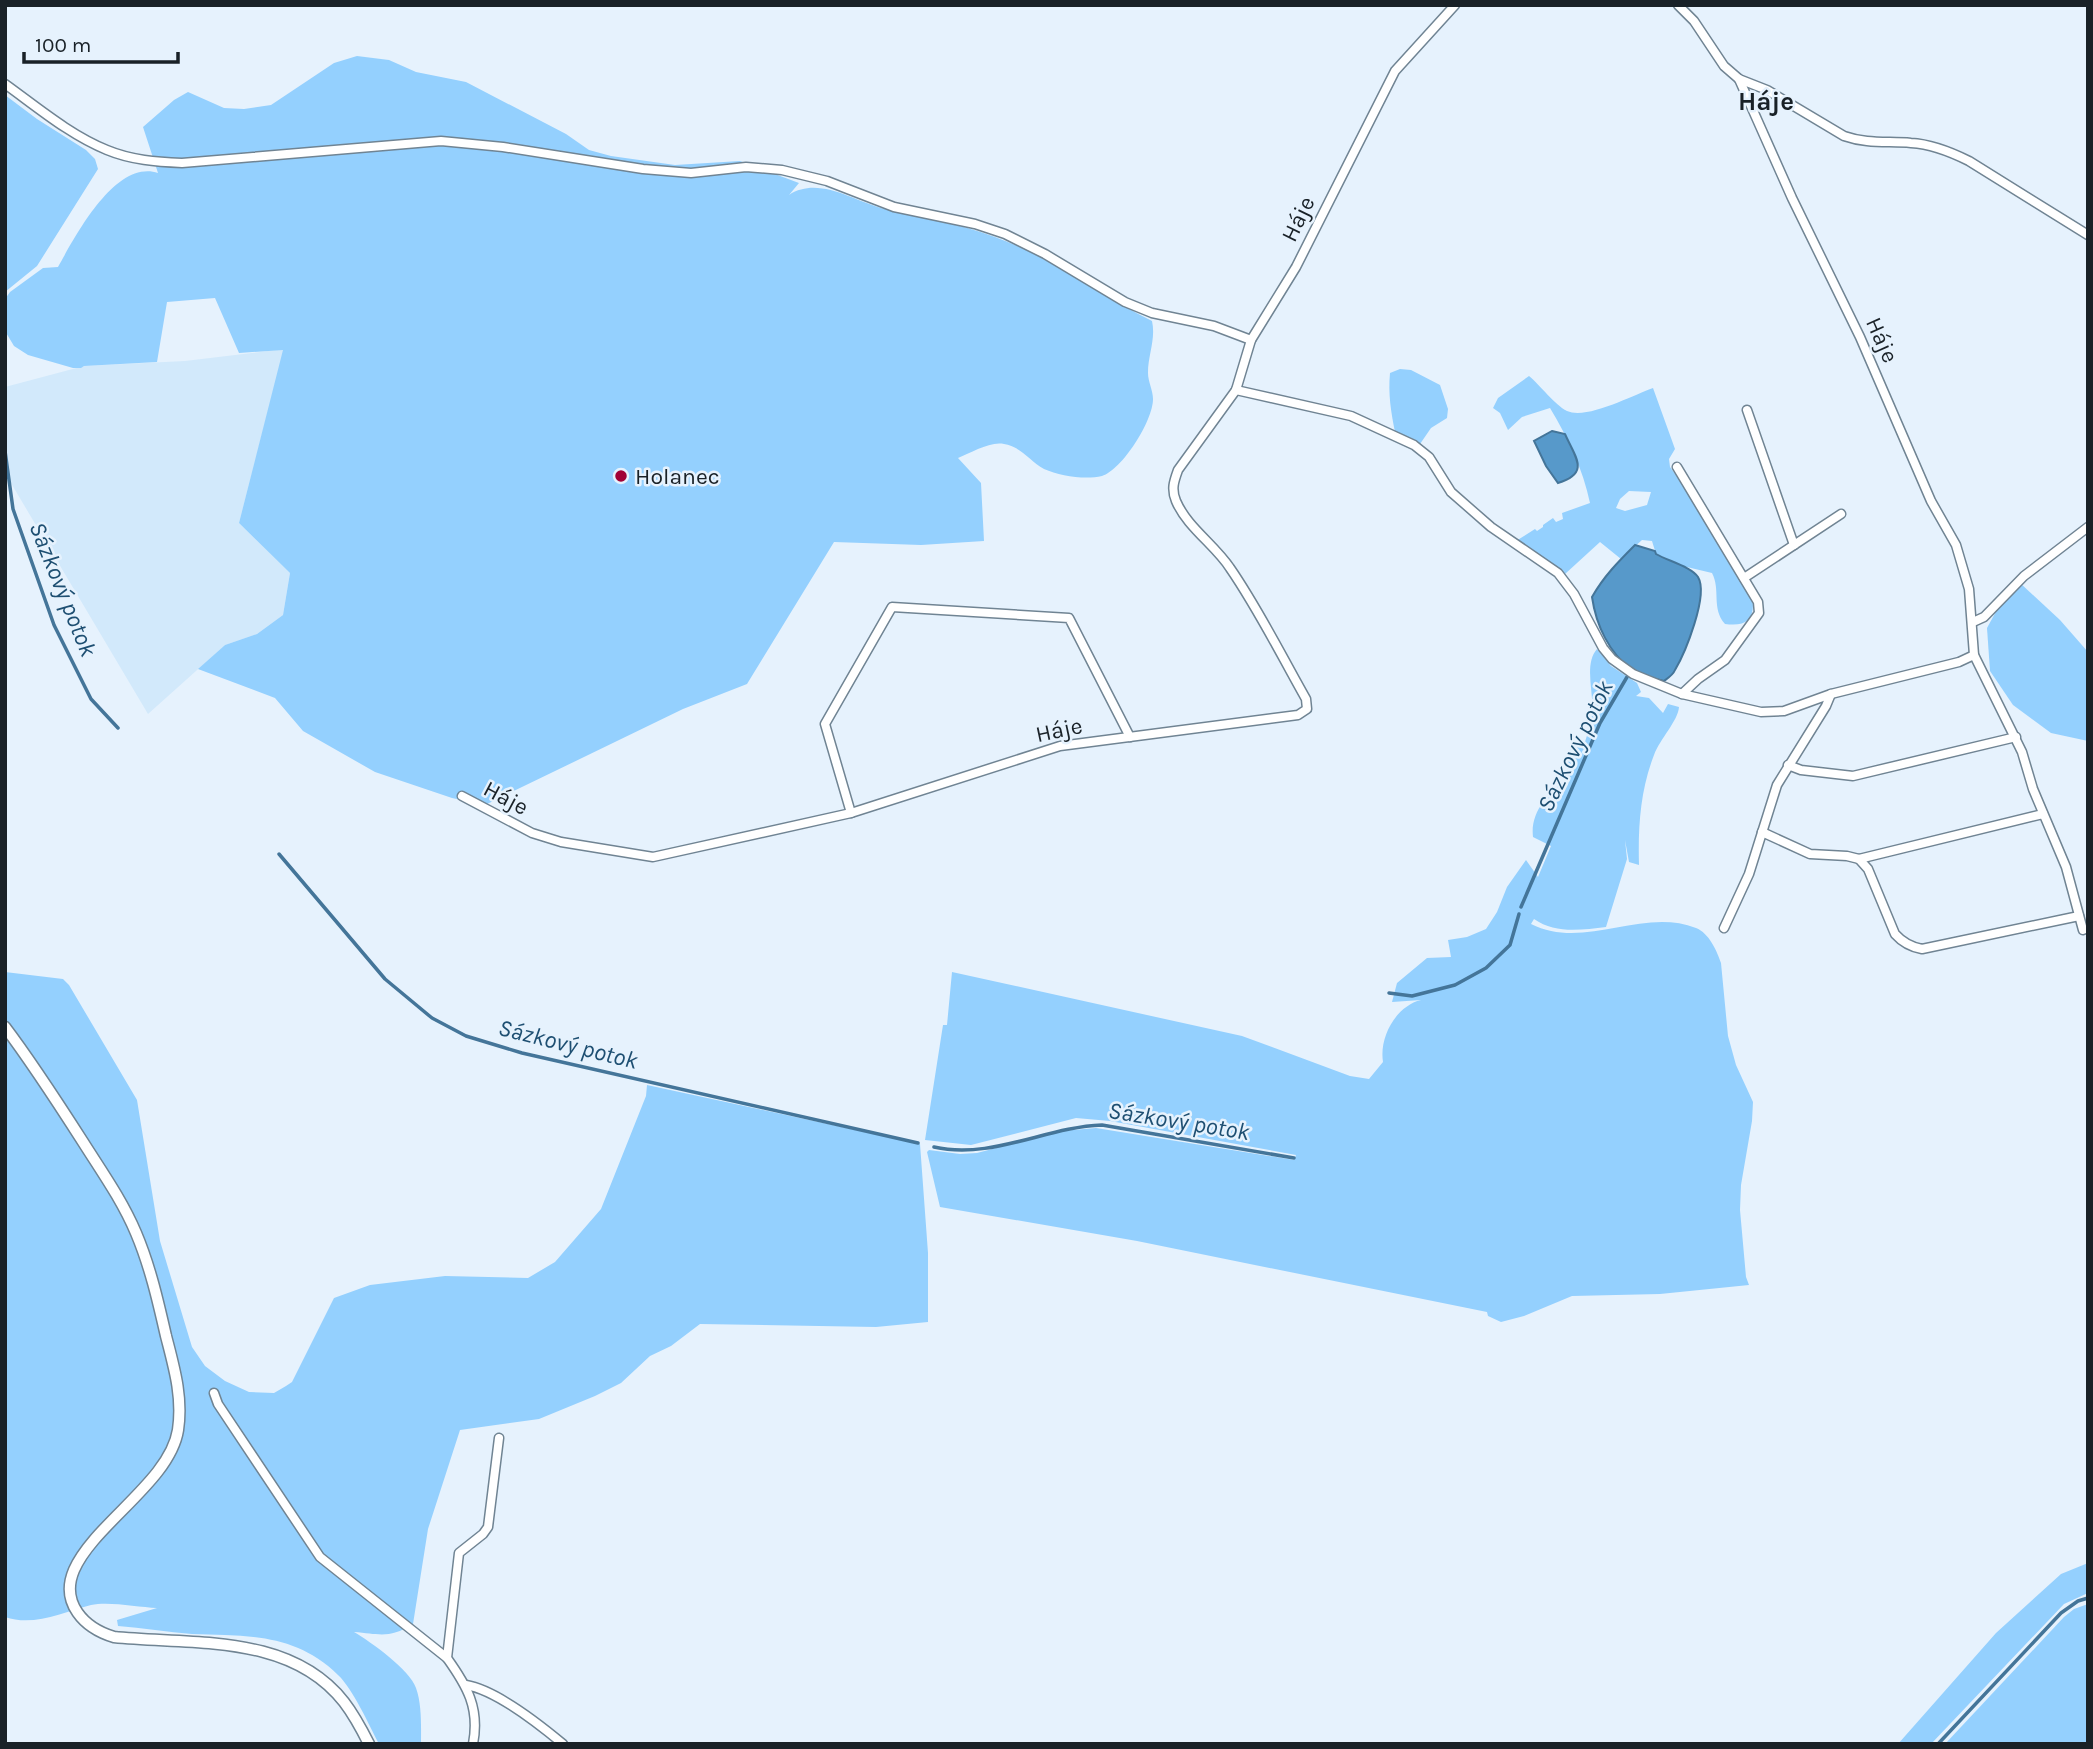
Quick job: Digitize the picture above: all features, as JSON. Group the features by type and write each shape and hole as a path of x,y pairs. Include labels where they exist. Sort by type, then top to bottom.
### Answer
{"street":[{"name":"Háje","path":"462,796 541,836 561,842 653,857 851,813 1060,746 1298,715 1307,709 1306,699 1252,601 1228,565 1182,512 1173,490 1174,481 1178,470 1236,390 1251,340 1296,267 1395,71 1455,5"},
{"name":"Háje","path":"1678,5 1694,21 1724,66 1739,79 1767,90 1855,140 1913,143 1952,152 2088,235"},
{"name":"Háje","path":"1739,79 1792,198 1860,337 1931,501 1956,545 1969,589 1974,655"},
{"path":"5,84 76,134 106,150 132,158 160,162 182,163 322,153 398,143 441,141 503,147 643,169 691,173 746,167 782,170 827,181 894,207 975,224 1004,234 1045,254 1125,302 1152,313 1214,326 1251,340"},
{"path":"1236,390 1352,416 1413,445 1429,457 1451,492 1491,527 1558,572 1612,659 1633,674 1682,694 1761,712 1784,711 1830,694 1959,662 1974,655 2016,737 2043,814 2066,867 2083,930"},
{"path":"1748,410 1794,545"},
{"path":"1677,467 1758,602 1759,613 1725,660 1682,694"},
{"path":"1744,579 1840,514"},
{"path":"1973,622 1984,617 2024,576 2088,527"},
{"path":"851,813 825,724 892,607 1069,618 1130,737"},
{"path":"1724,928 1749,874 1777,785 1826,706 1830,694"},
{"path":"1788,765 1801,770 1853,776 2016,737"},
{"path":"1762,832 1810,854 1859,859 2043,814"},
{"path":"1859,859 1868,869 1895,934 1914,948 1922,949 2079,916"},
{"path":"5,1027 31,1060 122,1203 147,1263 179,1394 177,1436 168,1455 75,1568 70,1597 77,1613 90,1627 114,1637 218,1644 259,1650 295,1662 313,1672 344,1702 369,1744"},
{"path":"214,1393 218,1404 320,1557 447,1658 466,1685 473,1712 472,1744"},
{"path":"447,1658 457,1560 464,1548 488,1527 499,1438"},
{"path":"466,1685 479,1687 489,1693 541,1726 563,1744"}],"shaded area":[{"path":"357,56 389,60 416,72 466,82 566,134 589,150 611,156 675,165 740,161 799,183 789,195 812,188 835,191 881,208 981,232 1016,245 1152,321 1148,373 1153,399 1148,419 1127,455 1102,476 1080,477 1050,471 1010,445 1004,444 987,446 958,458 981,483 984,541 921,545 834,542 747,684 683,709 485,805 452,798 375,772 303,731 275,698 198,669 225,645 257,634 283,615 290,573 239,523 283,350 239,353 215,298 167,302 157,362 73,368 28,355 14,346 5,331 5,299 10,292 43,268 58,267 86,220 112,189 127,178 142,172 158,173 143,127 174,100 188,92 224,108 244,109 271,105 334,63"},
{"path":"5,95 86,150 95,159 98,169 37,266 5,292"},
{"path":"284,349 239,523 290,573 283,615 257,634 225,645 148,714 5,473 5,387 84,366 185,361"},
{"path":"1400,369 1411,370 1440,385 1448,409 1447,418 1431,428 1420,444 1395,432 1390,403 1390,373"},
{"path":"1529,376 1562,408 1576,413 1598,410 1653,388 1675,449 1669,459 1670,467 1695,501 1752,596 1753,610 1748,620 1739,624 1725,624 1718,612 1712,573 1670,563 1656,554 1652,541 1642,540 1621,559 1600,542 1565,574 1516,541 1535,529 1537,531 1553,518 1556,522 1563,519 1562,513 1590,503 1574,454 1550,408 1522,417 1508,430 1500,413 1493,408 1498,398","holes":["1629,491 1651,492 1647,505 1625,511 1616,508 1620,499"]},
{"path":"1552,431 1565,434 1578,463 1574,474 1558,483 1534,441"},
{"path":"1635,545 1655,551 1656,554 1691,570 1701,585 1698,610 1690,638 1674,672 1664,681 1639,674 1624,663 1605,638 1594,607 1592,597 1597,589"},
{"path":"2019,582 2060,620 2088,652 2088,741 2051,733 2013,705 1990,671 1987,628 1999,606"},
{"path":"1597,649 1611,666 1637,683 1641,692 1636,696 1649,698 1663,713 1668,704 1679,707 1678,712 1649,769 1640,823 1639,865 1629,862 1625,840 1627,859 1606,927 1559,929 1534,919 1531,924 1551,931 1572,933 1655,922 1676,923 1701,930 1712,943 1721,963 1728,1036 1736,1065 1753,1102 1740,1210 1749,1285 1660,1294 1572,1296 1524,1316 1501,1322 1488,1316 1487,1312 1137,1241 940,1207 927,1152 929,1150 977,1153 1061,1131 1096,1128 1294,1160 1296,1155 1110,1121 1076,1118 971,1145 925,1140 943,1025 947,1025 952,972 1242,1036 1350,1076 1369,1079 1383,1062 1382,1052 1391,1024 1404,1009 1421,1000 1392,1002 1397,983 1427,958 1451,957 1448,940 1467,937 1486,929 1497,912 1507,887 1526,860 1538,877 1551,846 1533,837 1534,820 1547,797 1566,779 1571,742 1583,748 1593,707 1590,672"},
{"path":"5,972 63,979 137,1100 160,1241 192,1347 205,1366 225,1381 249,1392 274,1393 292,1382 334,1298 370,1285 445,1276 528,1278 555,1262 601,1209 646,1096 647,1085 920,1144 928,1253 928,1322 876,1327 700,1324 671,1346 650,1356 621,1383 595,1396 539,1419 460,1430 428,1529 413,1624 391,1634 354,1632 389,1657 412,1681 421,1715 421,1744 379,1744 344,1681 322,1661 287,1644 270,1639 118,1626 117,1620 157,1608 106,1604 91,1605 38,1619 16,1620 5,1617"},
{"path":"2088,1563 2088,1593 2064,1604 1931,1744 1898,1744 1996,1633 2061,1574"},
{"path":"2088,1604 2088,1744 1945,1744 2064,1617 2074,1609"}],"waterway":[{"name":"Sázkový potok","path":"5,451 13,509 54,625 91,699 118,728"},
{"name":"Sázkový potok","path":"1521,907 1600,723 1627,677"},
{"name":"Sázkový potok","path":"279,854 385,979 432,1018 466,1036 522,1053 918,1143"},
{"name":"Sázkový potok","path":"1389,993 1412,996 1455,985 1486,968 1510,945 1519,914"},
{"name":"Sázkový potok","path":"934,1147 976,1149 1102,1125 1294,1158"},
{"path":"1938,1744 2061,1613 2078,1601 2088,1598"}],"place":[{"name":"Holanec","path":"621,476"}],"district":[{"name":"Háje","path":"1766,101"}]}
